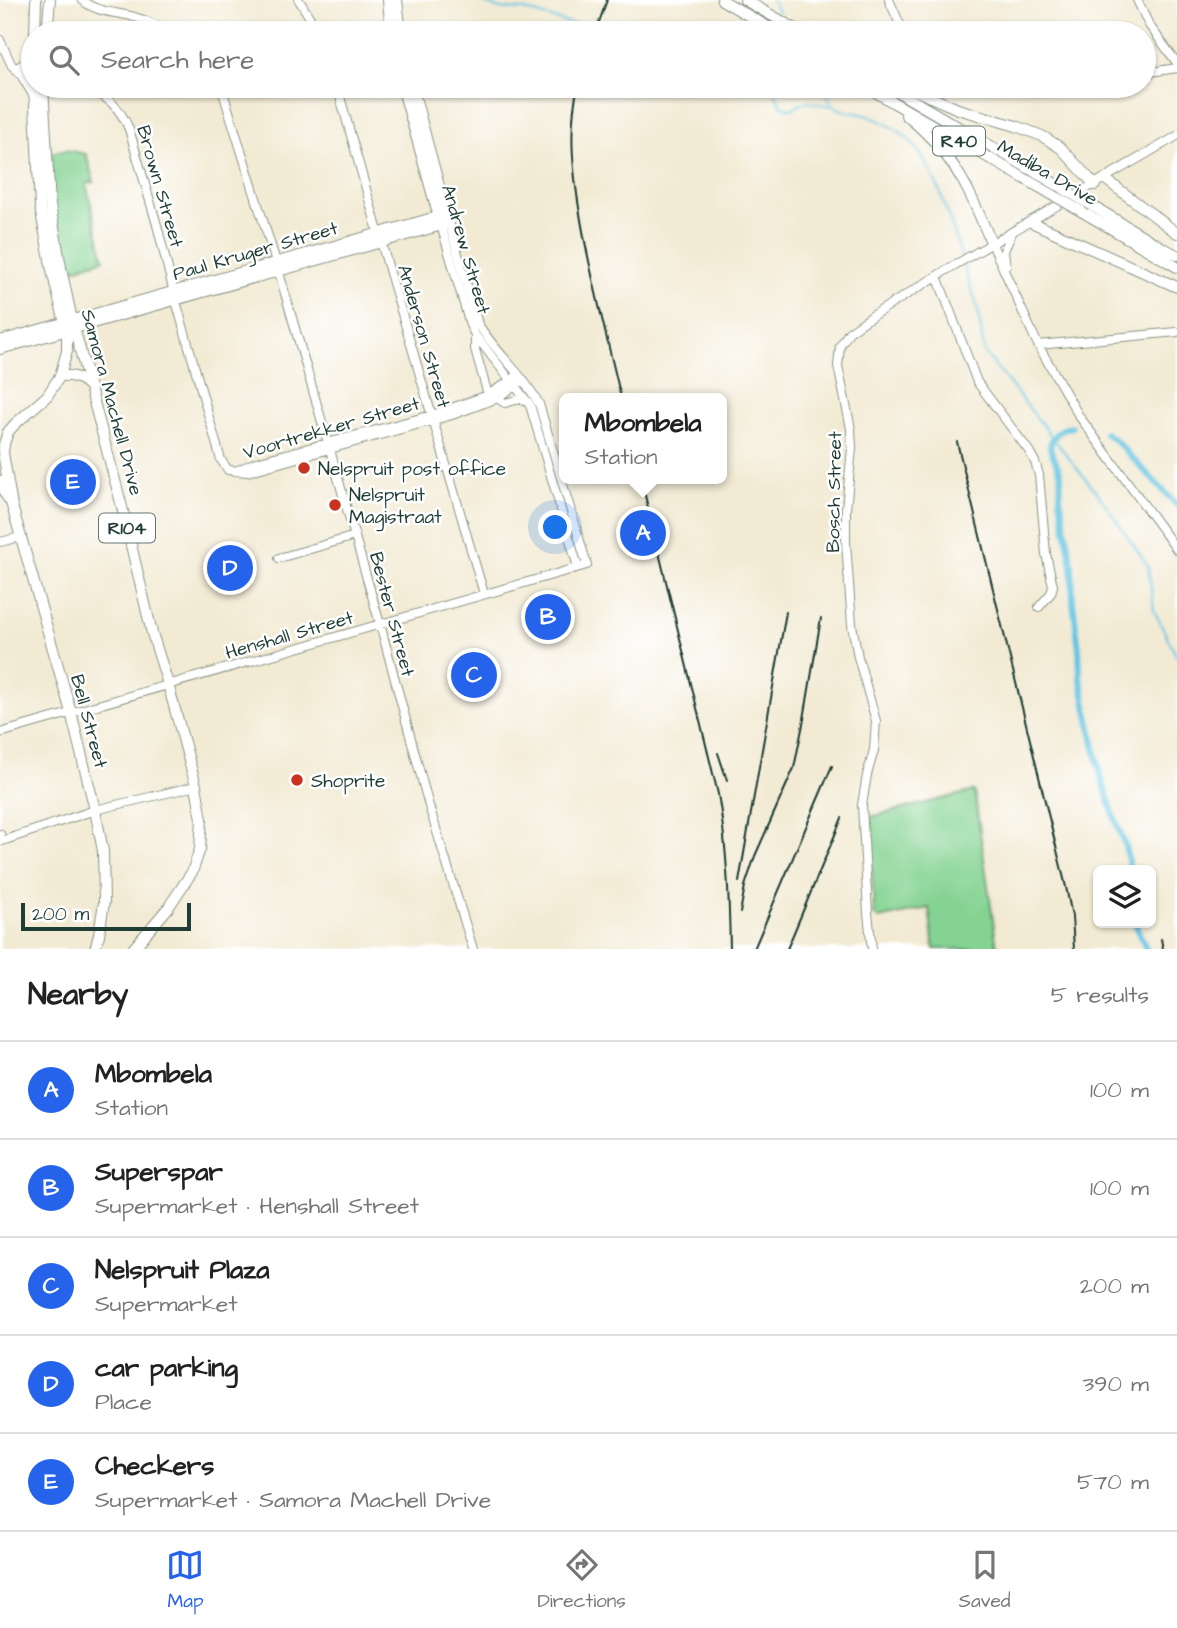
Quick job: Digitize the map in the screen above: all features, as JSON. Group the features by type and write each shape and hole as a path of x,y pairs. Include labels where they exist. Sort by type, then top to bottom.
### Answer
{"main road":[{"path":"35,21 36,0"},
{"path":"48,21 50,0"},
{"path":"388,0 389,21"},
{"path":"397,0 400,21"},
{"path":"722,0 758,21"},
{"path":"745,0 781,21"},
{"path":"21,67 18,69 21,73"},
{"name":"Samora Machell Drive","path":"38,98 51,216 70,325 91,388 152,633 169,684 196,786 202,819 200,849 187,882 133,949"},
{"name":"Andrew Street","path":"406,98 444,220"},
{"name":"Andrew Street","path":"415,98 444,220"},
{"path":"884,98 913,120 952,164 964,183 992,244"},
{"name":"Madiba Drive","path":"884,98 1177,267"},
{"name":"Madiba Drive","path":"909,98 1177,255"},
{"path":"933,98 1042,136 1061,148 1095,185"},
{"path":"1105,179 1177,233"},
{"name":"Paul Kruger Street","path":"3,345 444,220"},
{"path":"1031,222 1177,287"},
{"name":"Bell Street","path":"70,325 60,376 47,396 8,432 3,453 12,506 96,810 103,851 104,879 103,917 94,949"},
{"path":"60,376 77,377 91,388"}],"street":[{"path":"82,0 90,7 146,21"},
{"path":"299,0 312,21"},
{"path":"890,0 899,21"},
{"path":"1137,0 1147,21"},
{"path":"1156,35 1177,66 1156,70"},
{"path":"0,40 10,63 21,70"},
{"name":"Brown Street","path":"106,98 123,114 139,162 220,460 226,468 236,471"},
{"name":"Bester Street","path":"226,98 329,445 429,806 473,949"},
{"name":"Anderson Street","path":"340,98 484,594"},
{"name":"Bosch Street","path":"872,949 862,805 874,750 876,721 856,650 852,625 846,519 852,447 838,366 838,355 844,338 858,326 953,266 1177,136"},
{"name":"Andrew Street","path":"444,220 470,325 528,402 582,566"},
{"name":"Andrew Street","path":"444,220 478,324 522,377 538,404 559,481"},
{"path":"1008,280 1004,251 1012,233"},
{"path":"992,244 1038,345 1079,416 1177,550"},
{"path":"937,276 977,382 1035,462 1046,554 1053,586 1052,593 1039,607"},
{"path":"1038,345 1177,332"},
{"path":"475,335 475,349 488,395"},
{"name":"Voortrekker Street","path":"433,418 488,395 522,377"},
{"name":"Voortrekker Street","path":"236,471 247,472 329,445 497,398 513,383"},
{"path":"497,398 507,403 520,399 528,402"},
{"name":"Bell Street","path":"0,480 4,494 12,506"},
{"name":"Andrew Street","path":"560,484 582,566"},
{"path":"279,558 355,536"},
{"path":"0,542 21,537"},
{"name":"Henshall Street","path":"0,733 582,566"},
{"path":"1,838 96,810 196,786"}],"green space":[{"path":"67,150 86,154 94,182 86,184 104,259 63,273 47,153"},
{"path":"974,791 997,947 934,949 929,908 879,919 874,915 870,817"}],"waterway":[{"path":"477,0 500,9 525,10 561,21"},
{"path":"772,0 778,12"},
{"path":"778,98 782,106 792,109 805,102 833,106"},
{"path":"829,98 837,108 881,121 910,140 930,169 962,258"},
{"path":"963,264 978,309 984,352 1101,498 1148,566 1154,610 1177,657"},
{"path":"1072,427 1057,433 1050,448 1061,474 1060,498 1072,565 1080,676 1101,777 1125,845 1129,865"},
{"path":"1105,433 1116,441 1177,505"},
{"path":"1137,928 1146,949"}],"railway":[{"path":"599,21 607,0"},
{"path":"576,98 572,134 577,198 620,393"},
{"path":"957,442 1066,887 1072,916 1074,949"},
{"path":"642,484 718,794 724,832 730,949"},
{"path":"739,882 786,612"},
{"path":"740,913 755,856 794,768 821,618"},
{"path":"718,753 727,780"},
{"path":"754,949 832,766"},
{"path":"787,949 842,818"},
{"path":"1161,939 1163,949"}],"place":[{"name":"Nelspruit post office","path":"304,468"},
{"name":"Checkers","path":"73,482"},
{"name":"Nelspruit Magistraat","path":"335,505"},
{"name":"Mbombela","path":"643,533"},
{"name":"car parking","path":"230,568"},
{"name":"Superspar","path":"548,617"},
{"name":"Nelspruit Plaza","path":"474,675"},
{"name":"Shoprite","path":"297,780"}]}
